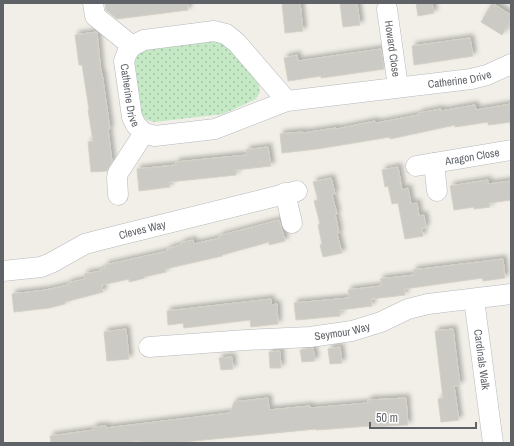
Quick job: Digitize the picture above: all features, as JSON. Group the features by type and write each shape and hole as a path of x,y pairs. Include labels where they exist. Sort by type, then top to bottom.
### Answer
{"street":[{"path":"93,3 95,16 132,46"},
{"name":"Howard Close","path":"387,9 398,87"},
{"name":"Catherine Drive","path":"287,101 237,43 226,34 214,31 144,40 132,46 124,61 132,117 136,125 144,133 155,136 215,129 287,101 471,79 486,75 511,64"},
{"path":"118,195 116,178 118,173 144,133"},
{"name":"Aragon Close","path":"437,191 425,165 511,150"},
{"name":"Cleves Way","path":"3,271 41,267 85,244 291,192 292,223"},
{"name":"Seymour Way","path":"162,341 246,340 310,337 352,331 381,322 408,309 422,305 511,294"},
{"name":"Cardinals Walk","path":"474,299 494,443"}],"green space":[{"path":"220,37 259,82 260,92 256,99 223,114 154,122 147,120 141,115 133,66 135,55 139,50"}],"building":[{"path":"105,3 188,3 188,10 117,19 106,10"},
{"path":"282,3 300,3 303,31 285,33"},
{"path":"340,3 357,3 360,25 343,27"},
{"path":"416,3 432,3 434,13 418,16"},
{"path":"492,3 511,15 511,20 502,35 481,22"},
{"path":"97,32 101,73 110,129 108,129 112,162 107,171 91,172 88,142 93,141 82,65 79,65 75,35"},
{"path":"470,38 473,56 414,65 412,46"},
{"path":"381,49 384,69 288,81 284,58 297,55 298,61"},
{"path":"511,104 511,122 488,125 488,122 455,127 455,125 390,139 390,137 282,153 280,134 337,129 375,121 376,123 419,115 419,113 441,109 441,111 475,105 476,110"},
{"path":"268,147 271,166 236,170 236,175 169,182 170,187 139,191 137,169 176,165 176,162 247,155 246,150"},
{"path":"398,167 402,190 408,188 411,204 417,203 419,216 424,215 426,228 422,228 423,236 405,239 398,203 392,204 388,186 385,187 382,170"},
{"path":"331,178 335,194 332,195 337,214 335,214 339,233 337,234 342,253 323,257 318,225 320,224 314,201 318,200 313,182"},
{"path":"488,180 488,184 511,181 511,200 489,203 490,207 474,209 474,207 454,210 450,186"},
{"path":"279,220 285,241 269,245 269,242 222,256 165,269 166,272 129,282 129,279 102,285 103,292 65,302 65,304 49,308 14,312 12,294 46,290 68,285 68,283 85,279 84,274 101,271 101,269 106,268 105,265 168,251 167,249 193,240 194,244 220,238 219,236"},
{"path":"503,259 505,278 483,281 482,278 404,289 405,295 371,299 372,306 340,310 340,316 296,320 294,303 349,298 348,290 381,286 380,279 414,275 413,270"},
{"path":"271,299 271,305 277,304 278,324 251,327 250,320 184,328 183,323 168,325 167,311"},
{"path":"126,329 129,359 107,361 104,332"},
{"path":"453,329 460,385 454,386 459,420 441,422 438,399 443,398 435,331"},
{"path":"340,347 342,363 330,364 328,349"},
{"path":"313,348 315,361 302,362 300,350"},
{"path":"280,351 281,368 270,368 269,352"},
{"path":"232,357 233,369 221,370 219,358"},
{"path":"268,398 269,410 368,403 368,400 406,398 408,425 316,429 173,443 140,443 139,441 125,443 51,443 50,436 94,430 93,427 106,426 106,428 230,413 234,402"}]}
